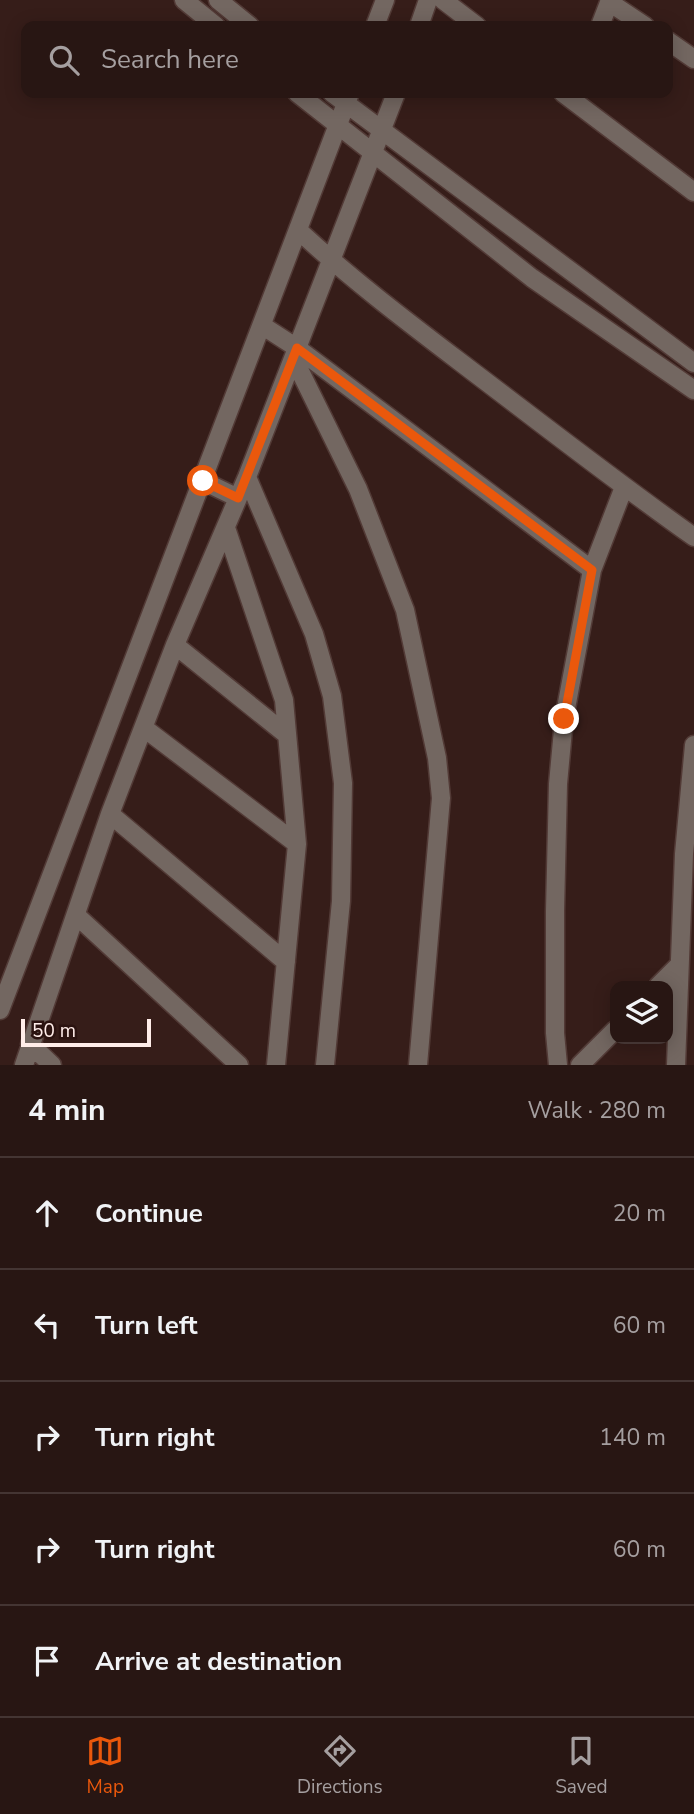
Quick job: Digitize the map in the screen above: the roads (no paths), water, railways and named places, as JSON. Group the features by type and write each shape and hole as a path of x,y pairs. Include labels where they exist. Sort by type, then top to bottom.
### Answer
{"street":[{"path":"184,0 210,21"},
{"path":"218,0 244,21"},
{"path":"377,21 385,0"},
{"path":"421,21 428,0"},
{"path":"443,0 470,21"},
{"path":"602,21 609,1 638,21"},
{"path":"673,44 694,59"},
{"path":"303,98 532,278 694,390"},
{"path":"0,1010 338,127 343,98"},
{"path":"344,98 383,132 694,363"},
{"path":"24,1065 110,814 175,645 247,477 394,98"},
{"path":"574,98 694,192"},
{"path":"298,230 332,262 624,487 694,537"},
{"path":"263,326 295,354 592,570"},
{"path":"295,354 358,489 405,610 437,758 441,798 418,1065"},
{"path":"247,477 314,634 332,696 343,783 341,901 326,1065"},
{"path":"203,481 238,498"},
{"path":"558,1065 555,1033 558,784 564,719 592,570 624,487"},
{"path":"226,528 284,700 297,844 276,1065"},
{"path":"175,645 287,735"},
{"path":"144,728 297,844"},
{"path":"676,1065 684,854 694,744"},
{"path":"110,814 286,962"},
{"path":"77,916 239,1065"},
{"path":"663,981 679,965"},
{"path":"580,1065 610,1035"},
{"path":"30,1044 52,1065"}]}
